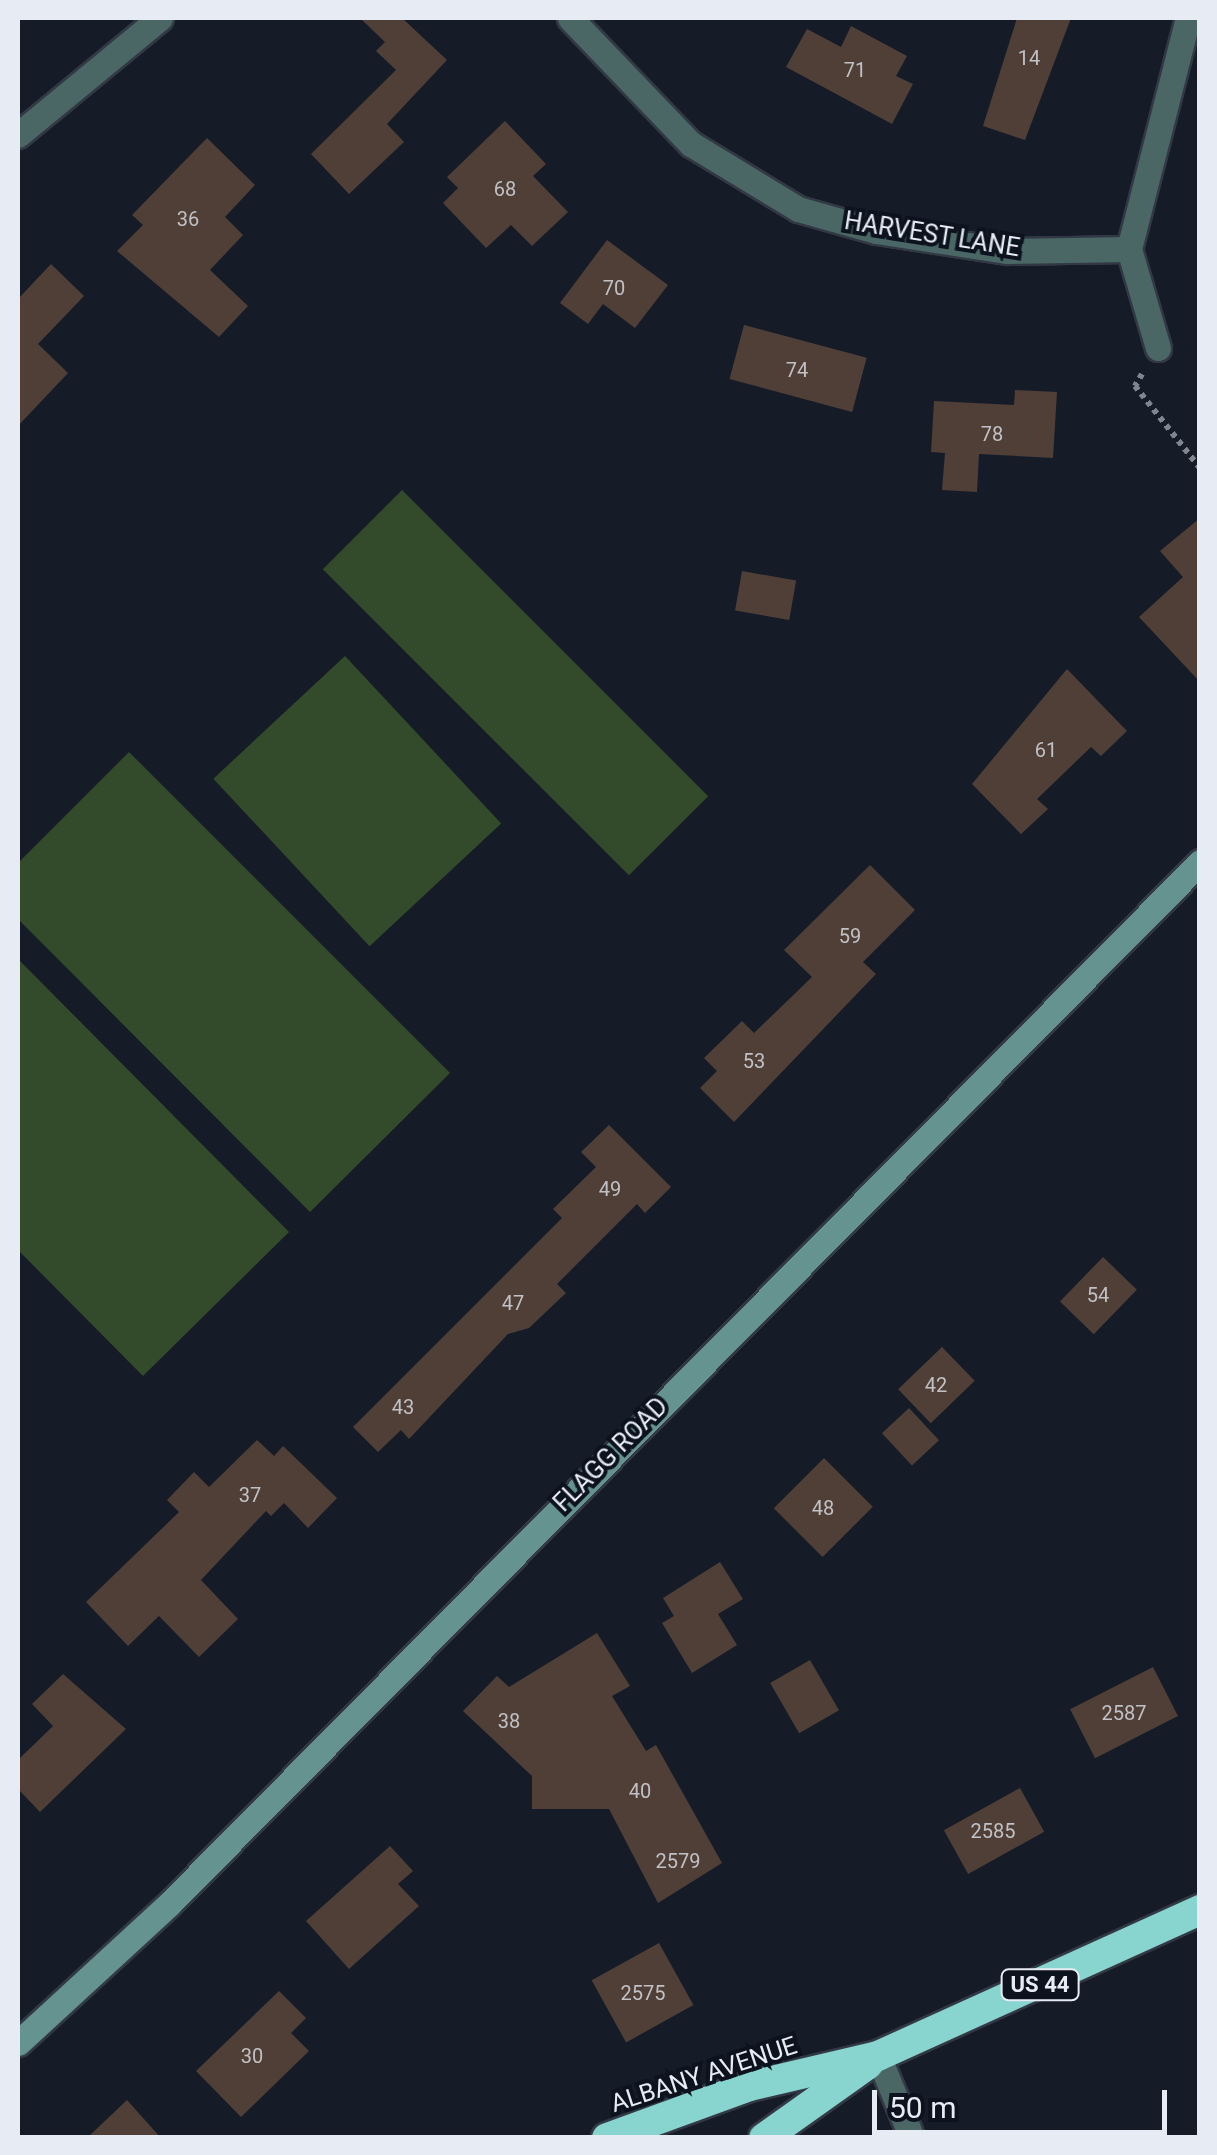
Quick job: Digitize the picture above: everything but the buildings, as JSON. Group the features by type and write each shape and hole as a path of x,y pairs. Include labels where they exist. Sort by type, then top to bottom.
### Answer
{"highway":[{"name":"ALBANY AVENUE","path":"607,2138 750,2086 878,2056 1200,1910"},
{"name":"ALBANY AVENUE","path":"764,2138 878,2056"}],"street":[{"path":"18,135 160,18"},
{"name":"HARVEST LANE","path":"570,18 691,144 798,209 876,231 1006,250 1129,249"},
{"path":"1158,348 1129,249 1188,18"},
{"name":"FLAGG ROAD","path":"18,2043 168,1904 1200,862"},
{"path":"878,2056 912,2138"}],"path":[{"path":"1158,348 1135,386 1200,468"}],"green space":[{"path":"402,490 708,796 629,875 323,569"},
{"path":"345,656 501,823 370,946 213,779"},
{"path":"129,752 450,1073 310,1212 18,919 18,863"},
{"path":"18,959 289,1232 143,1376 18,1250"}]}
